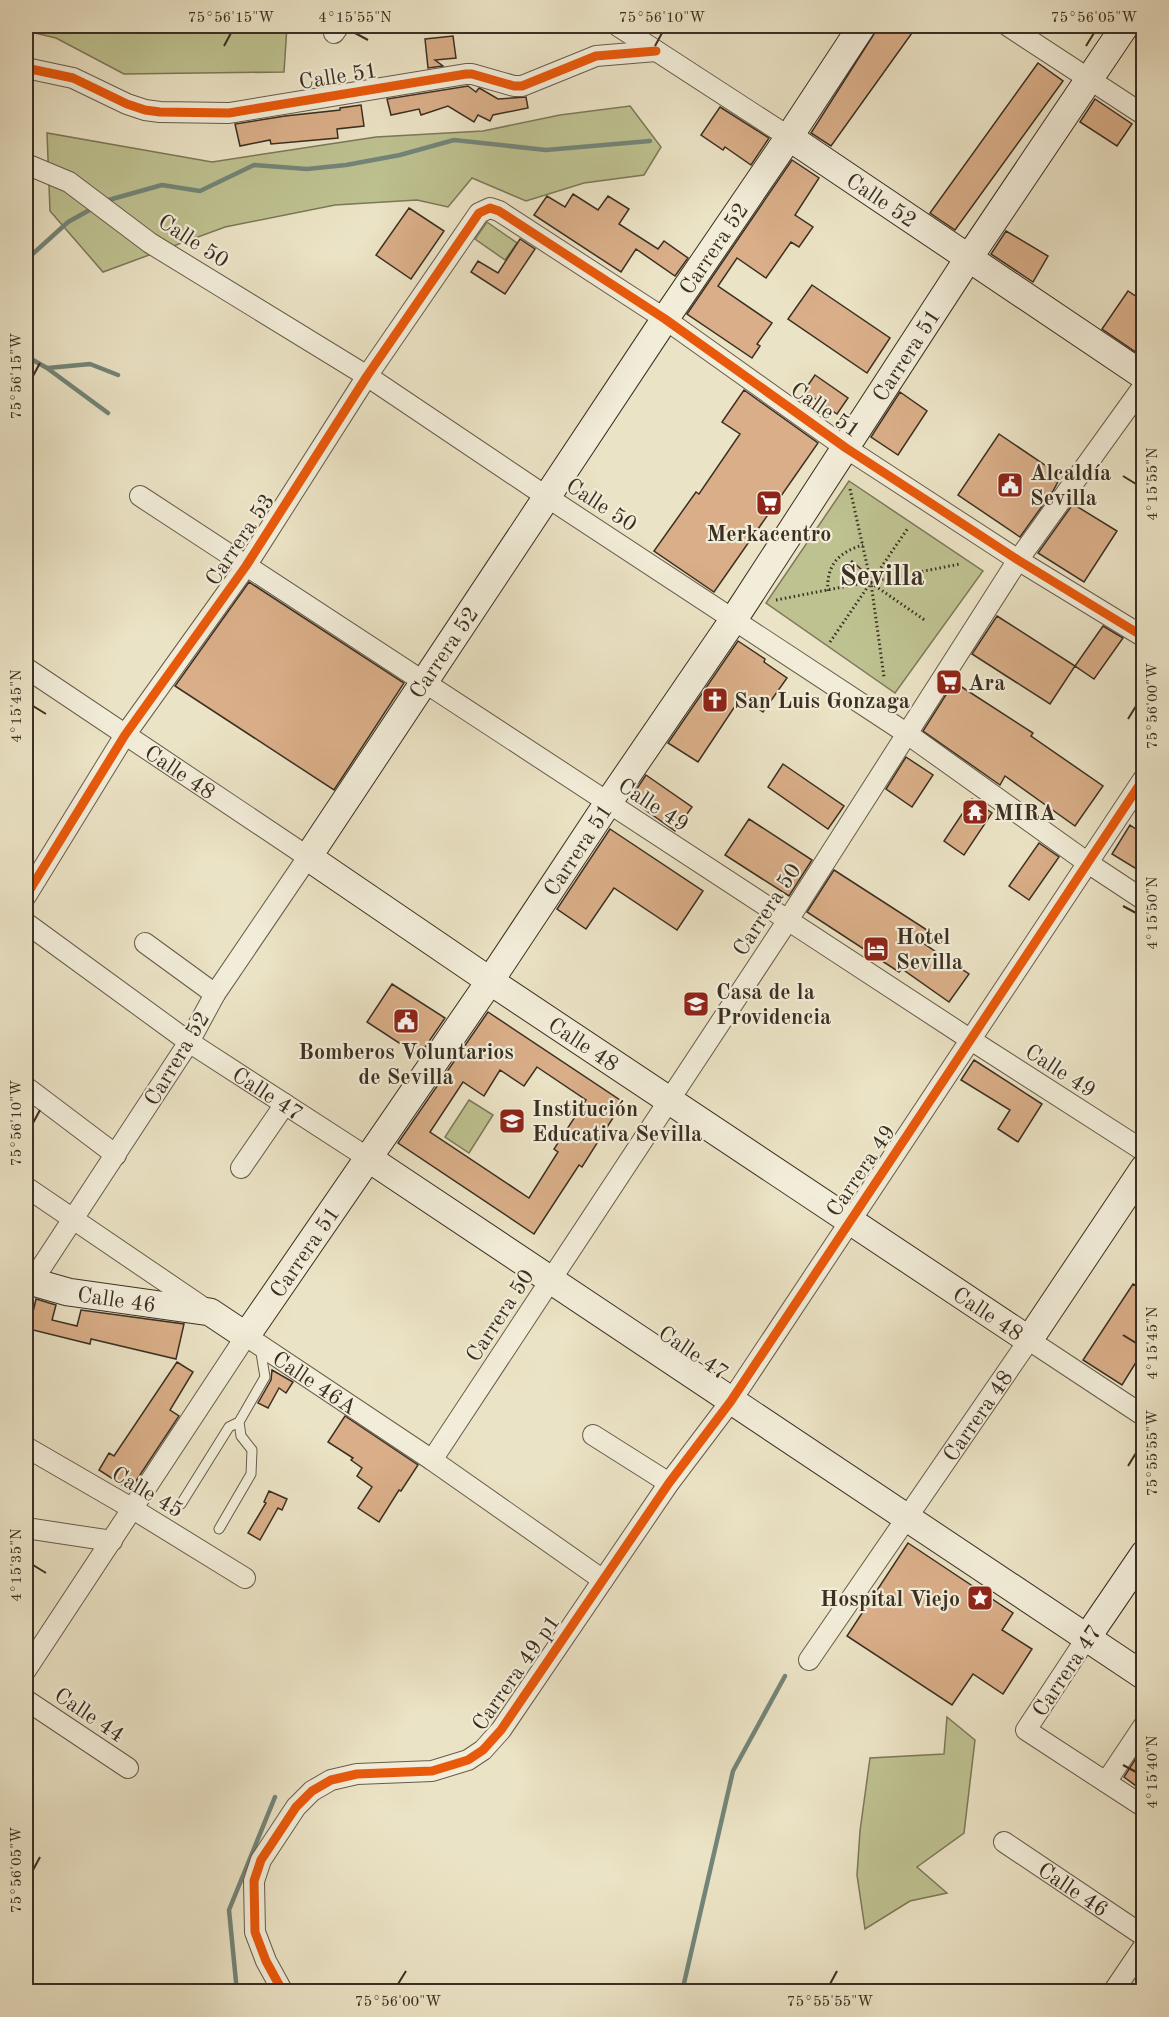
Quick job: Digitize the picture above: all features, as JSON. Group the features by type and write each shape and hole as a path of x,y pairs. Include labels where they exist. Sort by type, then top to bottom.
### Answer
{"main road":[{"name":"Carrera 52","path":"308,857 862,26"},
{"name":"Carrera 51","path":"253,1341 369,1158 734,619 968,259 1125,26"},
{"name":"Calle 52","path":"789,137 1143,376"},
{"name":"Calle 48","path":"308,857 1029,1340"},
{"name":"Calle 47","path":"369,1158 1143,1676"},
{"name":"Carrera 48","path":"1029,1340 1143,1168"},
{"name":"Calle 46","path":"28,1282 68,1292 210,1312"},
{"name":"Calle 46A","path":"210,1312 253,1341"},
{"name":"Carrera 47","path":"1086,1639 1143,1554"}],"street":[{"name":"Calle 52","path":"618,26 789,137"},
{"path":"1008,26 1143,115"},
{"name":"Calle 51","path":"26,68 73,78 145,110 229,112 465,74 522,86 596,56 656,51"},
{"name":"Calle 50","path":"26,164 69,182 150,243 367,376 906,733 1143,900"},
{"name":"Calle 51","path":"490,208 499,211 665,319 846,448 1018,560 1143,637"},
{"name":"Carrera 53","path":"26,896 125,735 246,566 367,376 479,213 490,208"},
{"name":"Carrera 50","path":"432,1460 788,920 1018,560 1143,386"},
{"name":"Calle 49","path":"140,496 1143,1151"},
{"name":"Calle 48","path":"26,668 308,857"},
{"name":"Carrera 49","path":"603,1580 669,1483 731,1401 1143,778"},
{"name":"Carrera 52","path":"28,1282 116,1155 189,1042 215,994 308,857"},
{"name":"Calle 47","path":"26,923 189,1042 369,1158"},
{"path":"145,943 215,994"},
{"path":"26,1087 116,1155"},
{"path":"241,1168 285,1104"},
{"name":"Calle 46A","path":"26,1187 210,1312"},
{"name":"Calle 48","path":"1029,1340 1143,1416"},
{"name":"Carrera 48","path":"809,1660 1029,1340"},
{"name":"Calle 46A","path":"253,1341 432,1460 603,1580"},
{"name":"Carrera 51","path":"26,1670 133,1509 253,1341"},
{"path":"594,1435 669,1483"},
{"name":"Calle 45","path":"26,1447 245,1578"},
{"path":"26,1528 112,1541"},
{"name":"Carrera 49 p1","path":"283,1992 266,1960 255,1932 254,1881 261,1860 296,1807 312,1791 331,1780 357,1774 432,1771 468,1760 483,1750 501,1730 603,1580"},
{"name":"Carrera 47","path":"1086,1639 1026,1730 1143,1807"},
{"name":"Calle 44","path":"26,1700 128,1768"},
{"path":"1106,1782 1143,1725"},
{"name":"Calle 46","path":"1004,1842 1143,1936"},
{"path":"1113,1992 1143,1947"}],"lane":[{"path":"219,1529 251,1474 252,1450 241,1436 239,1422 265,1377 253,1341"},
{"path":"181,1504 229,1426 239,1422"}],"path":[{"path":"850,489 871,583 884,677"},
{"path":"830,642 908,528"},
{"path":"828,591 827,582 833,562 850,549 862,545"},
{"path":"776,600 960,564"},
{"path":"871,583 926,621"}],"green space":[{"path":"26,26 287,26 284,72 124,74 56,38 26,31"},
{"path":"630,106 661,147 644,175 584,183 526,201 472,178 448,207 417,200 335,205 225,227 103,272 50,211 47,133 212,162 376,137 483,131 560,115"},
{"path":"487,222 517,243 505,260 475,239"},
{"path":"849,481 983,571 895,693 766,603"},
{"path":"469,1100 493,1115 469,1153 445,1137"},
{"path":"947,1717 975,1740 964,1833 917,1867 947,1893 910,1901 865,1929 857,1875 860,1831 870,1758 944,1754"}],"building":[{"path":"879,26 917,26 831,146 811,133"},
{"path":"453,36 456,58 435,60 443,66 428,68 425,39"},
{"path":"1038,63 1063,81 955,230 930,213"},
{"path":"468,86 476,92 479,88 498,99 526,97 528,108 493,115 490,121 478,115 474,122 448,106 421,115 419,109 391,115 387,99"},
{"path":"1095,99 1132,124 1117,146 1080,122"},
{"path":"361,105 364,126 337,129 338,138 271,144 270,140 240,146 235,124 340,110 340,108"},
{"path":"720,107 769,138 751,165 725,147 723,150 701,135"},
{"path":"792,160 819,178 795,215 813,227 799,247 791,242 766,278 737,258 718,286 772,323 757,344 760,346 752,358 687,314"},
{"path":"573,194 598,210 608,196 629,209 619,224 658,249 664,241 688,258 675,276 636,249 621,272 534,215 547,196 565,207"},
{"path":"409,208 444,231 411,279 376,255"},
{"path":"1006,231 1048,256 1033,282 991,254"},
{"path":"520,239 535,249 505,294 471,272 478,261 498,273"},
{"path":"812,285 890,338 867,373 788,319"},
{"path":"1128,291 1143,301 1143,357 1102,329"},
{"path":"815,375 848,398 837,414 804,391"},
{"path":"744,390 818,443 714,592 654,551 696,492 699,494 740,434 722,422"},
{"path":"900,392 927,411 898,455 871,437"},
{"name":"Alcaldía Sevilla","path":"999,434 1061,476 1020,537 958,495"},
{"path":"1073,504 1117,531 1084,582 1038,553"},
{"path":"852,561 862,570 854,577 844,573"},
{"path":"249,582 404,683 334,790 175,686"},
{"path":"997,616 1075,666 1050,704 972,654"},
{"path":"1103,626 1123,638 1094,679 1075,666"},
{"name":"San Luis Gonzaga","path":"738,641 765,659 764,662 787,678 763,712 741,697 698,762 668,743"},
{"path":"954,682 1033,733 1031,736 1103,786 1075,826 1005,776 1000,785 923,731"},
{"path":"906,757 933,775 912,807 886,789"},
{"path":"783,764 844,806 828,829 768,787"},
{"path":"646,775 692,807 675,831 630,799"},
{"path":"972,799 992,813 964,855 944,841"},
{"path":"749,819 812,860 789,896 725,855"},
{"path":"1130,825 1143,834 1143,873 1112,854"},
{"path":"610,829 703,891 677,930 614,888 586,929 557,909"},
{"path":"1039,843 1059,857 1029,900 1009,886"},
{"path":"834,870 927,930 920,941 969,974 949,1002 902,969 899,972 807,912"},
{"name":"Bomberos Voluntarios de Sevilla","path":"392,984 445,1018 419,1056 367,1022"},
{"path":"488,1012 623,1102 582,1167 579,1165 534,1234 398,1143","holes":["537,1067 586,1100 554,1149 558,1152 529,1198 430,1132 463,1082 484,1096 500,1070 524,1086"]},
{"path":"974,1060 1042,1104 1018,1142 998,1129 1010,1110 961,1080"},
{"path":"1133,1284 1143,1290 1143,1351 1122,1385 1083,1360"},
{"path":"36,1299 56,1305 52,1320 77,1326 81,1310 184,1324 176,1359 91,1339 90,1344 29,1329"},
{"path":"177,1362 193,1372 170,1410 179,1416 130,1490 99,1470 109,1453 114,1456"},
{"path":"272,1370 293,1382 286,1393 279,1388 268,1408 258,1403 271,1380"},
{"path":"345,1416 418,1465 379,1522 358,1508 372,1487 357,1476 362,1468 351,1460 353,1458 328,1442"},
{"path":"269,1491 287,1499 282,1510 278,1508 260,1540 248,1533 266,1503 264,1502"},
{"path":"908,1543 1013,1613 1002,1630 1032,1649 1003,1694 973,1674 952,1705 847,1636"},
{"path":"1143,1747 1143,1791 1124,1777"}],"waterway":[{"path":"105,201 162,185 200,191 254,165 307,169 346,165 400,155 454,140 546,150 650,141"},
{"path":"26,260 68,222 95,207"},
{"path":"26,356 47,368 108,413"},
{"path":"48,368 90,364 118,375"},
{"path":"682,1992 733,1771 785,1676"},
{"path":"237,1992 229,1910 275,1797"}],"cycle path":[{"path":"26,68 73,78 127,104 145,110 229,113 466,74 522,86 596,56 656,51"},
{"path":"26,896 125,735 246,566 367,376 479,213 490,208 499,211 665,319 846,448 1018,560 1144,637"},
{"path":"283,1992 266,1961 255,1932 254,1881 261,1860 296,1807 312,1791 331,1780 357,1774 432,1771 468,1760 483,1750 501,1730 669,1483 731,1401 1144,778"}],"place":[{"name":"Alcaldía Sevilla","path":"1010,485"},
{"name":"Merkacentro","path":"769,503"},
{"name":"Ara","path":"949,682"},
{"name":"San Luis Gonzaga","path":"715,700"},
{"name":"MIRA","path":"975,812"},
{"name":"Hotel Sevilla","path":"876,949"},
{"name":"Casa de la Providencia","path":"696,1004"},
{"name":"Bomberos Voluntarios de Sevilla","path":"406,1021"},
{"name":"Institución Educativa Sevilla","path":"512,1121"},
{"name":"Hospital Viejo","path":"980,1598"}],"district":[{"name":"Sevilla","path":"882,575"}]}
